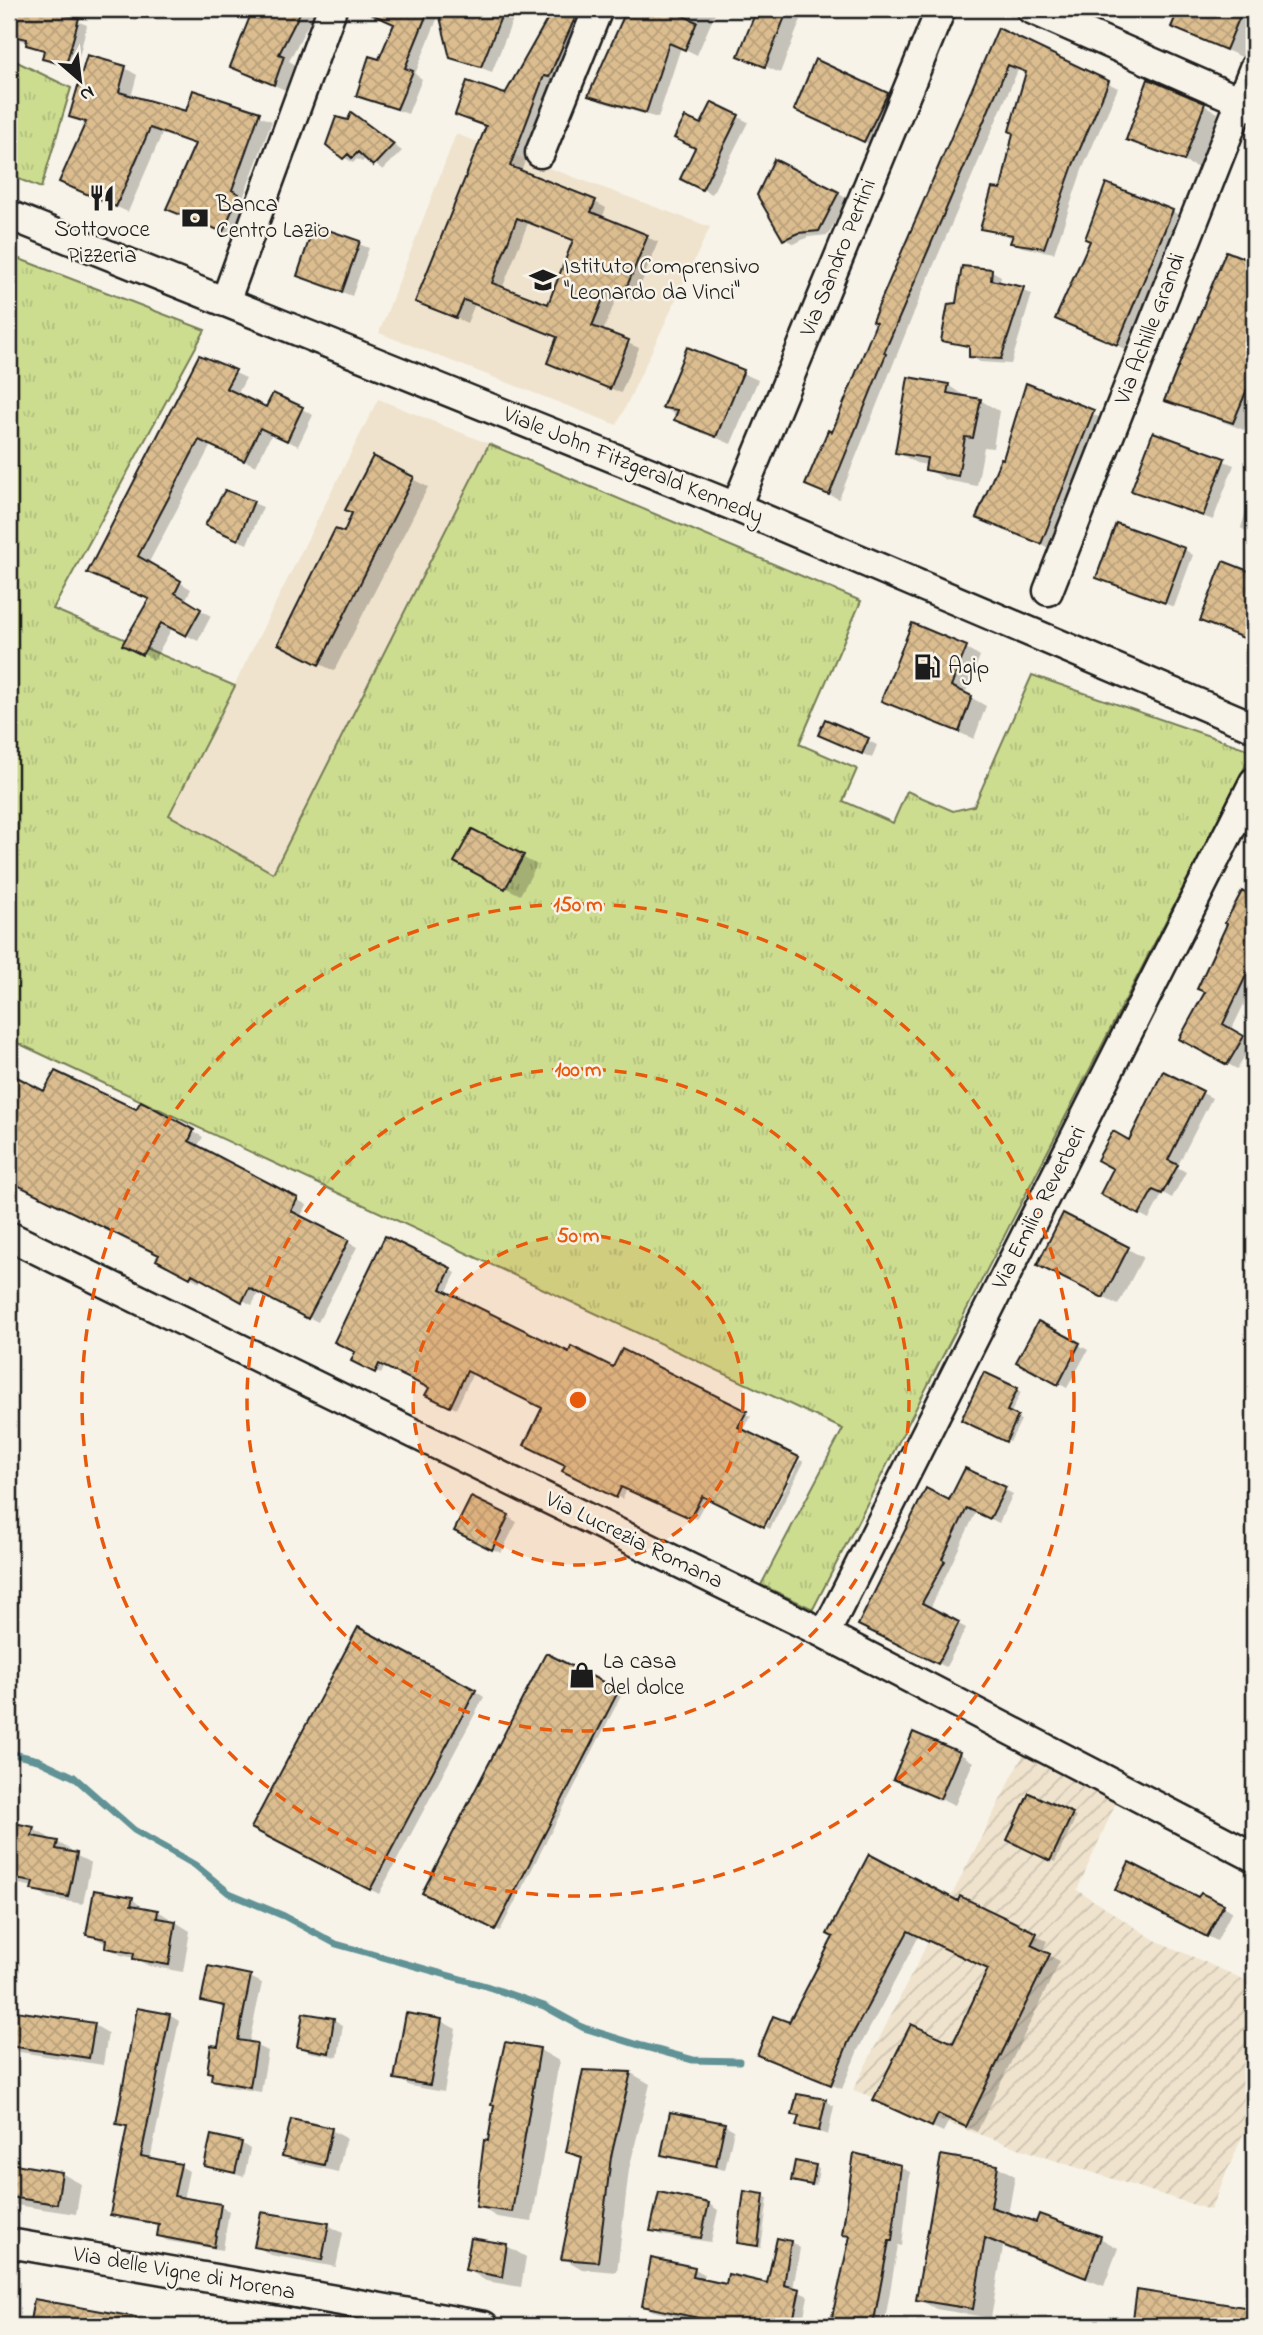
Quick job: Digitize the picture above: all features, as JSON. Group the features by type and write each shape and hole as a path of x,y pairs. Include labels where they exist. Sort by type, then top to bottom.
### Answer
{"street":[{"path":"225,302 332,9"},
{"path":"540,153 598,9"},
{"name":"Via Sandro Pertini","path":"736,507 941,9"},
{"path":"1031,9 1248,104"},
{"name":"Via Achille Grandi","path":"1048,591 1248,104 1254,68"},
{"name":"Viale John Fitzgerald Kennedy","path":"9,215 736,507 1254,726"},
{"name":"Via Emilio Reverberi","path":"825,1634 1254,782"},
{"name":"Via Lucrezia Romana","path":"9,1236 825,1634 1254,1857"},
{"name":"Via delle Vigne di Morena","path":"9,2243 484,2326"}],"shaded area":[{"name":"Istituto Comprensivo \"Leonardo da Vinci\"","path":"456,134 710,227 617,425 379,333"},
{"path":"378,399 489,444 273,873 169,815"},
{"path":"1024,1753 1118,1798 1077,1890 1155,1940 1254,1984 1254,2110 1210,2210 1044,2157 853,2090"}],"green space":[{"path":"9,58 71,88 41,188 9,175"},
{"path":"9,255 205,330 53,609 235,686 169,815 273,873 489,444 861,601 799,744 857,769 843,801 893,823 907,791 953,811 974,806 1032,675 1253,751 813,1609 761,1585 843,1429 9,1039"}],"building":[{"path":"13,9 57,9 57,13 79,18 66,65 42,59 44,50 26,45 27,39 9,35"},
{"path":"253,9 302,9 279,54 284,56 274,85 230,67"},
{"path":"360,9 429,9 405,68 413,71 397,109 356,96 369,56 379,59 394,24"},
{"path":"438,9 504,9 481,67 450,58"},
{"path":"553,9 579,9 549,77 544,76 510,166 596,200 591,212 648,235 623,296 607,289 592,326 629,340 610,389 547,363 557,337 464,300 456,318 415,302 486,126 455,115 467,81 505,94","holes":["517,218 573,240 548,304 492,283"]},
{"path":"627,9 668,9 697,22 685,50 669,43 646,113 588,96"},
{"path":"757,9 788,9 765,67 738,56"},
{"path":"1179,9 1243,9 1226,50 1171,27"},
{"path":"998,28 1109,81 1073,165 1044,248 1010,243 1013,235 980,229 992,188 1001,189 1013,133 1009,131 1026,72 1008,65 884,353 886,354 829,495 805,485 828,430 832,432 876,323 872,321"},
{"path":"87,55 126,66 119,92 186,111 193,90 260,112 232,190 239,194 223,232 166,209 195,144 150,128 116,207 59,182 86,122 69,117"},
{"path":"815,59 888,93 864,142 794,110"},
{"path":"1148,79 1205,103 1184,161 1126,140"},
{"path":"712,102 739,115 702,190 680,179 695,148 674,138 685,117 701,124"},
{"path":"351,112 394,144 373,166 358,152 352,158 348,154 343,159 326,145 336,117 348,120"},
{"path":"774,159 839,192 819,231 798,233 783,240 757,195"},
{"path":"1106,183 1173,210 1117,345 1055,319 1090,241 1085,239"},
{"path":"314,225 360,241 342,292 297,276"},
{"path":"1226,251 1254,262 1254,373 1233,423 1164,401"},
{"path":"962,266 992,269 991,280 1024,287 1001,359 969,357 969,346 941,341 948,304 956,303"},
{"path":"687,347 744,370 716,437 674,420 678,410 662,408"},
{"path":"199,355 236,370 226,388 266,407 273,393 303,407 287,441 260,428 244,461 199,440 138,556 181,581 175,593 201,609 186,636 161,623 142,655 122,645 149,599 87,573"},
{"path":"908,377 949,384 947,393 981,399 973,438 965,437 958,476 925,470 927,458 895,453"},
{"path":"1026,383 1094,410 1041,544 976,518 1001,458 1003,459"},
{"path":"1153,432 1225,458 1203,516 1131,491"},
{"path":"373,456 414,477 319,665 278,644 335,529 344,532 352,513 345,510"},
{"path":"225,490 254,501 238,540 205,525"},
{"path":"1116,523 1185,548 1165,603 1096,578"},
{"path":"1223,561 1254,573 1254,642 1200,621"},
{"name":"Agip","path":"912,623 967,646 951,686 972,696 959,732 881,701"},
{"path":"825,719 869,738 862,754 818,735"},
{"path":"472,829 524,855 505,889 454,862"},
{"path":"1242,891 1254,898 1254,959 1223,1024 1244,1036 1227,1065 1179,1039 1205,992 1197,989"},
{"path":"55,1071 136,1109 141,1101 194,1130 189,1141 298,1198 291,1211 349,1240 308,1319 249,1288 242,1302 192,1274 190,1278 156,1260 159,1255 9,1181 9,1073 44,1091"},
{"path":"1163,1071 1203,1091 1168,1160 1178,1165 1162,1194 1153,1190 1139,1215 1100,1194 1113,1169 1097,1160 1113,1131 1129,1140"},
{"path":"1063,1213 1129,1247 1103,1298 1037,1265"},
{"path":"385,1236 451,1268 441,1289 569,1352 571,1346 613,1367 622,1349 747,1411 738,1427 799,1457 764,1527 702,1496 690,1518 621,1487 616,1498 562,1471 565,1465 524,1445 542,1408 467,1371 450,1407 425,1395 429,1388 379,1364 375,1373 351,1361 355,1352 334,1342"},
{"path":"1038,1321 1080,1343 1058,1385 1016,1362"},
{"path":"984,1372 1018,1388 1007,1411 1018,1416 1006,1442 961,1420"},
{"path":"965,1468 1006,1487 990,1519 967,1508 942,1559 945,1561 922,1603 959,1622 938,1664 858,1625 926,1488 949,1500"},
{"path":"471,1497 509,1515 492,1550 454,1531"},
{"path":"358,1627 476,1690 370,1890 251,1828"},
{"path":"546,1653 619,1690 495,1930 422,1893"},
{"path":"913,1732 960,1752 940,1799 893,1779"},
{"path":"1029,1793 1073,1813 1050,1861 1007,1840"},
{"path":"9,1822 34,1827 32,1836 58,1841 56,1849 77,1853 68,1897 31,1890 33,1882 9,1878"},
{"path":"869,1854 958,1901 960,1896 1037,1933 1031,1945 1050,1954 966,2127 938,2114 932,2127 873,2100 911,2024 953,2043 988,1969 908,1931 848,2043 831,2085 757,2055 773,2016 789,2022 833,1937 827,1934"},
{"path":"1129,1862 1198,1897 1201,1893 1224,1904 1207,1937 1115,1890"},
{"path":"94,1890 133,1897 131,1905 158,1910 157,1918 176,1921 169,1965 133,1959 134,1953 105,1948 106,1939 86,1935"},
{"path":"208,1966 251,1975 238,2040 257,2043 250,2087 211,2080 212,2073 207,2072 211,2045 218,2046 225,2006 201,2001"},
{"path":"137,2008 170,2014 141,2156 181,2164 174,2196 221,2204 214,2247 157,2236 159,2224 110,2215 127,2126 116,2124"},
{"path":"9,2010 95,2023 89,2058 9,2046"},
{"path":"303,2013 334,2018 329,2053 297,2047"},
{"path":"406,2013 442,2019 430,2085 394,2079"},
{"path":"505,2042 540,2048 512,2212 476,2207 484,2140 488,2141 494,2105 491,2105"},
{"path":"583,2070 631,2072 611,2157 598,2262 561,2259 582,2157 566,2152"},
{"path":"797,2094 826,2099 819,2131 796,2126 799,2116 792,2115"},
{"path":"670,2112 725,2123 716,2166 661,2155"},
{"path":"291,2119 332,2128 324,2165 282,2156"},
{"path":"211,2135 242,2142 235,2173 204,2166"},
{"path":"854,2153 901,2165 892,2241 889,2241 873,2326 830,2326 850,2236 842,2235"},
{"path":"941,2155 998,2165 991,2207 1036,2222 1039,2214 1101,2236 1086,2278 985,2238 973,2309 916,2300"},
{"path":"795,2161 816,2165 812,2185 791,2181"},
{"path":"9,2163 62,2172 57,2204 9,2197"},
{"path":"744,2191 764,2194 758,2246 737,2243"},
{"path":"659,2192 709,2203 701,2238 650,2231"},
{"path":"261,2212 329,2223 322,2260 254,2247"},
{"path":"471,2238 507,2244 502,2277 465,2270"},
{"path":"777,2238 791,2241 784,2285 800,2289 792,2326 717,2326 717,2322 642,2306 651,2258 695,2267 693,2277 726,2284 728,2274 767,2283"},
{"path":"1137,2290 1251,2308 1250,2326 1132,2326"},
{"path":"34,2299 136,2317 136,2326 29,2326"}],"waterway":[{"path":"9,1753 38,1760 74,1777 134,1830 195,1865 229,1893 284,1916 336,1944 486,1986 544,2006 584,2028 642,2046 693,2060 739,2061"}],"place":[{"name":"Sottovoce Pizzeria","path":"102,198"},
{"name":"Banca Centro Lazio","path":"195,218"},
{"name":"Istituto Comprensivo \"Leonardo da Vinci\"","path":"543,280"},
{"name":"Agip","path":"927,667"},
{"name":"La casa del dolce","path":"582,1675"}]}
